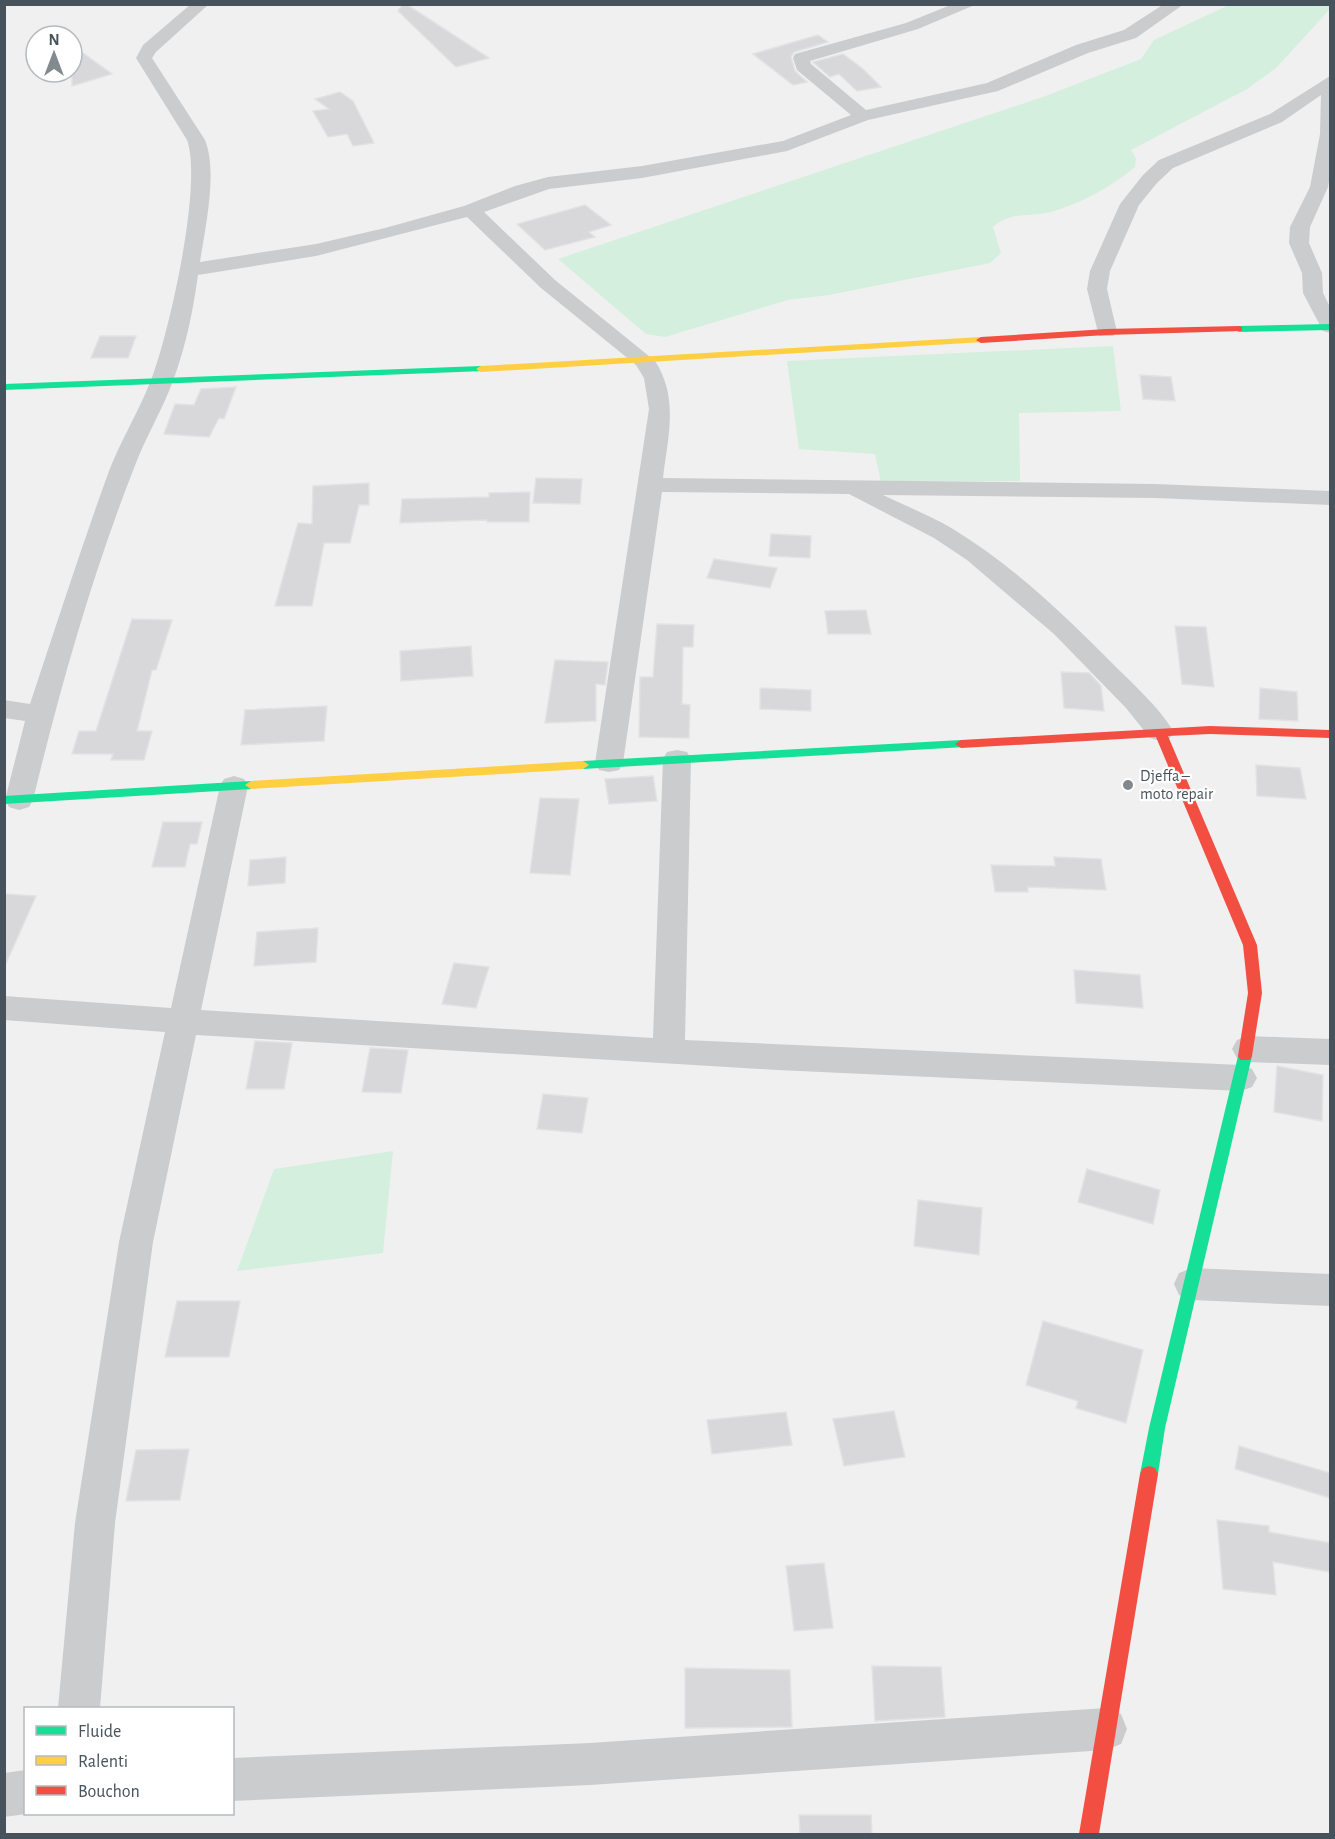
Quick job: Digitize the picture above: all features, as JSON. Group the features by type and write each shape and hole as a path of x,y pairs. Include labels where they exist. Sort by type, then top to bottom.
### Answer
{"street":[{"path":"201,4 149,49 144,58 196,141 201,153 197,219 180,326 162,381 122,468 12,800 1160,732 1210,730 1330,734"},
{"path":"863,116 803,66 801,58 912,26 969,4"},
{"path":"189,270 316,250 471,210 522,190 548,183 642,172 787,146 863,116 992,87 1082,49 1130,34 1176,4"},
{"path":"4,387 644,361 1106,332 1330,327 1312,292 1312,273 1299,243 1300,227 1318,187 1329,134 1330,81"},
{"path":"1106,332 1097,289 1100,271 1130,204 1150,179 1166,164 1276,118 1330,81"},
{"path":"471,210 548,284 644,361 655,378 660,408 651,485 609,763"},
{"path":"651,485 1178,491 1330,498"},
{"path":"851,488 943,533 976,555 1063,628 1135,702 1160,732 1250,945 1255,993 1245,1064 1157,1428 1089,1834"},
{"path":"4,709 40,714"},
{"path":"669,1050 677,759"},
{"path":"79,1707 94,1523 134,1254 234,786"},
{"path":"4,1008 183,1022 918,1066 1245,1064 1330,1052"},
{"path":"1192,1284 1330,1290"},
{"path":"234,1780 590,1764 1106,1729"},
{"path":"4,1795 24,1792"}],"green space":[{"path":"1330,4 1330,9 1276,68 1247,89 1131,150 1136,158 1135,167 1108,187 1065,208 1046,213 1014,216 993,227 1001,253 990,263 829,295 788,300 665,337 646,334 558,259 1043,97 1141,59 1154,40 1229,5"},
{"path":"1113,346 1121,411 1019,413 1020,481 881,482 875,454 799,449 787,361"},
{"path":"393,1151 383,1253 237,1271 274,1169"}],"building":[{"path":"403,4 489,58 456,67 398,11"},
{"path":"818,35 828,42 794,52 791,57 795,71 807,82 793,85 753,54"},
{"path":"84,54 112,74 84,82"},
{"path":"843,54 881,87 857,91 839,74 830,77 813,62"},
{"path":"340,92 353,101 374,143 353,146 347,134 328,137 313,111 329,109 315,99"},
{"path":"585,205 611,225 589,232 595,237 545,250 517,224"},
{"path":"100,336 136,336 128,358 91,358"},
{"path":"1140,375 1171,377 1175,401 1143,399"},
{"path":"236,387 224,419 219,418 209,437 164,434 175,404 194,405 201,389"},
{"path":"536,478 582,479 580,504 533,503"},
{"path":"369,483 369,505 359,505 350,543 324,543 312,606 275,606 298,523 312,524 313,486"},
{"path":"530,492 529,522 487,522 487,520 400,523 402,499 489,497 489,493"},
{"path":"771,534 811,536 810,558 769,556"},
{"path":"714,559 777,568 770,588 707,578"},
{"path":"866,610 871,634 828,634 825,611"},
{"path":"132,619 172,620 156,670 152,670 137,731 152,731 144,760 111,760 113,754 72,754 79,731 96,731"},
{"path":"657,624 694,625 693,647 683,647 682,704 690,705 689,738 639,737 640,677 653,677"},
{"path":"1175,626 1206,627 1214,687 1182,684"},
{"path":"471,646 473,676 401,681 400,651"},
{"path":"555,660 608,662 605,685 596,684 596,721 545,723"},
{"path":"1061,672 1089,673 1101,686 1104,711 1064,708"},
{"path":"760,688 811,690 811,711 760,709"},
{"path":"1260,688 1297,692 1298,721 1259,719"},
{"path":"327,706 324,741 241,745 245,710"},
{"path":"1256,765 1300,768 1306,799 1257,796"},
{"path":"653,776 657,801 609,804 605,779"},
{"path":"540,798 579,799 570,875 530,873"},
{"path":"163,822 202,822 197,844 190,844 185,867 152,867"},
{"path":"286,857 285,883 248,886 250,860"},
{"path":"1054,857 1101,859 1106,890 1028,887 1028,892 995,892 991,865 1055,866"},
{"path":"4,894 36,896 4,968"},
{"path":"318,928 316,962 254,966 257,932"},
{"path":"454,963 489,967 476,1008 442,1004"},
{"path":"1074,970 1140,975 1143,1008 1076,1003"},
{"path":"255,1041 292,1043 284,1089 246,1089"},
{"path":"370,1048 408,1050 401,1093 362,1092"},
{"path":"1277,1066 1323,1075 1322,1121 1274,1112"},
{"path":"543,1094 588,1098 582,1133 537,1129"},
{"path":"1087,1169 1160,1190 1153,1224 1078,1202"},
{"path":"918,1200 982,1208 979,1255 914,1246"},
{"path":"177,1301 240,1301 229,1357 165,1357"},
{"path":"1043,1321 1143,1350 1126,1423 1076,1408 1078,1401 1026,1385"},
{"path":"894,1411 905,1457 844,1466 833,1419"},
{"path":"786,1412 792,1445 712,1454 707,1420"},
{"path":"1239,1446 1330,1473 1330,1498 1235,1469"},
{"path":"189,1449 180,1500 126,1501 136,1450"},
{"path":"1217,1520 1269,1526 1269,1532 1330,1543 1330,1572 1273,1562 1276,1595 1223,1589"},
{"path":"824,1563 833,1628 794,1631 786,1566"},
{"path":"872,1666 941,1667 945,1717 875,1721"},
{"path":"685,1668 790,1670 792,1727 685,1728"},
{"path":"799,1815 871,1815 872,1834 800,1834"}],"traffic: fast":[{"path":"1239,329 1330,327"},
{"path":"4,387 481,369"},
{"path":"583,765 961,744"},
{"path":"4,800 251,785"},
{"path":"1149,1474 1157,1428 1245,1056"}],"traffic: slow":[{"path":"481,369 981,340"},
{"path":"251,785 583,765"}],"traffic: jam":[{"path":"981,340 1106,332 1239,329"},
{"path":"961,744 1210,730 1330,734"},
{"path":"1160,732 1250,945 1255,993 1245,1056"},
{"path":"1089,1834 1149,1474"}],"place":[{"name":"Djeffa – moto repair","path":"1128,785"}]}
